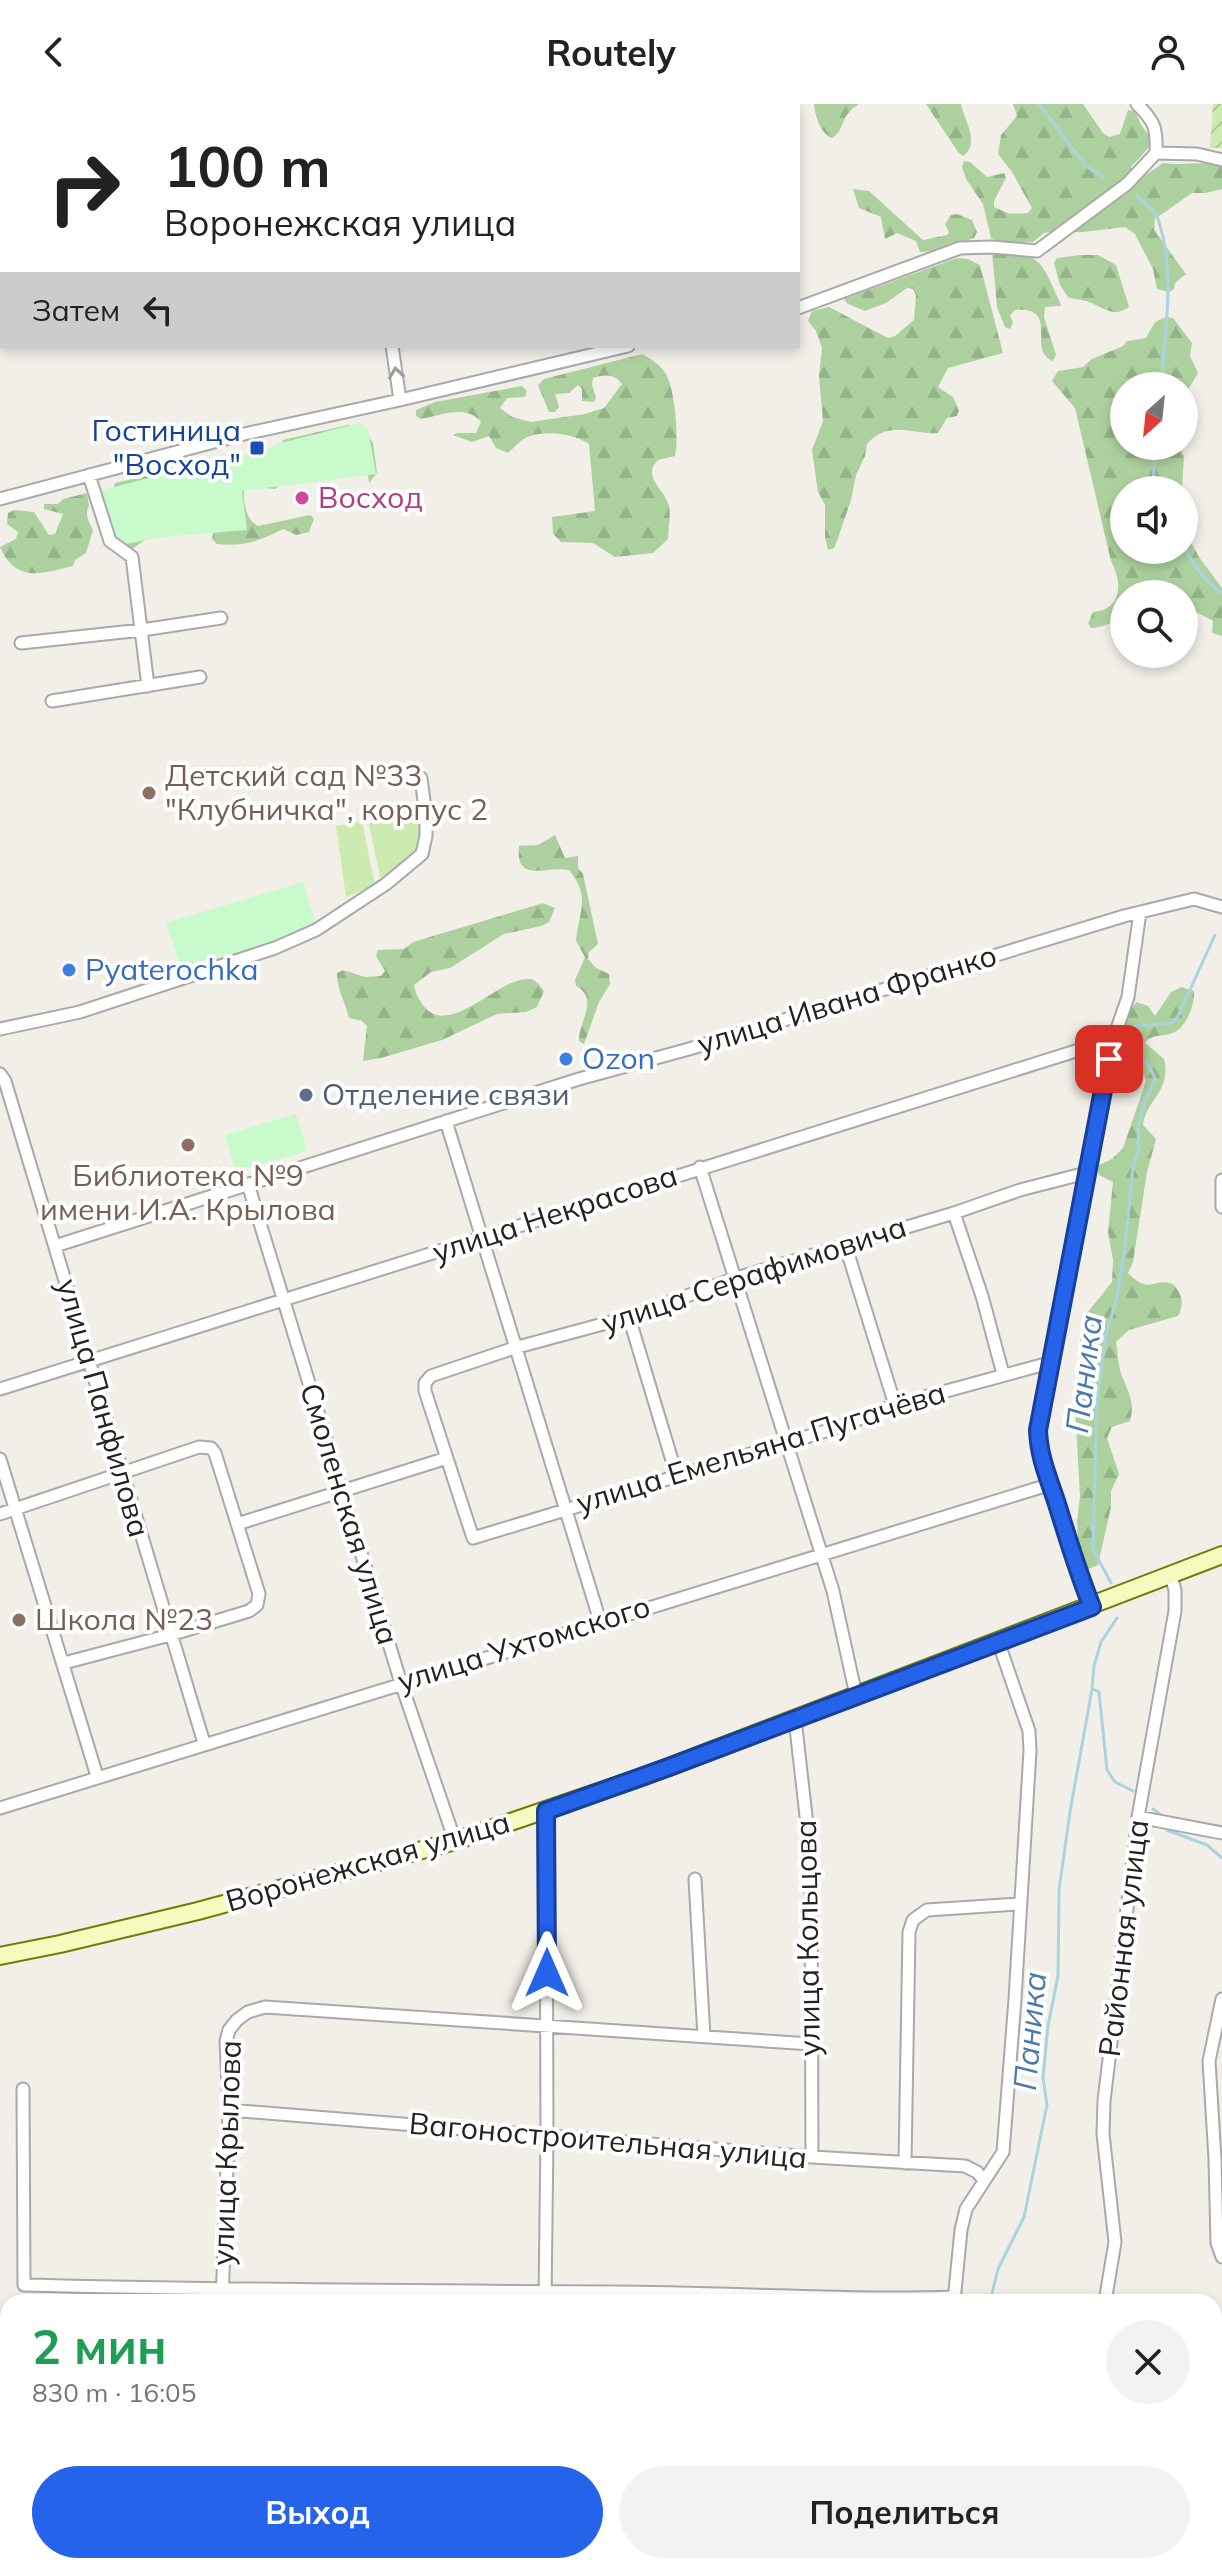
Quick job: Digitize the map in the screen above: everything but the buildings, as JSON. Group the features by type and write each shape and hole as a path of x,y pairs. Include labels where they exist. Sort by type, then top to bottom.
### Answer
{"street":[{"path":"800,307 960,248 1037,251 1127,184 1156,153 1157,137 1153,120 1137,104"},
{"path":"1156,153 1197,154 1222,160"},
{"path":"392,348 400,400"},
{"path":"0,499 244,434 620,348"},
{"path":"89,475 110,541 132,557 148,686"},
{"path":"21,643 221,618"},
{"path":"52,701 200,677"},
{"path":"0,1029 80,1012 275,948 316,930 386,884 422,854 426,826 421,778"},
{"name":"улица Ивана Франко","path":"55,1246 579,1079 689,1049 1140,912 1194,899 1222,907"},
{"path":"1092,1607 1048,1485 1038,1430 1112,1043 1128,997 1140,912"},
{"name":"улица Некрасова","path":"0,1389 700,1167 1098,1044 1112,1043"},
{"name":"улица Панфилова","path":"0,1074 5,1081 204,1743"},
{"path":"446,1121 600,1621"},
{"path":"700,1167 819,1553 845,1641 856,1695"},
{"name":"улица Серафимовича","path":"447,1458 425,1391 425,1383 431,1376 514,1348 629,1317 733,1279 845,1244 954,1213 1033,1186 1086,1173"},
{"path":"1222,1180 1222,1207"},
{"name":"Смоленская улица","path":"248,1184 401,1683 455,1841"},
{"path":"954,1213 982,1296 1003,1374"},
{"path":"845,1244 895,1405"},
{"path":"629,1317 677,1477"},
{"name":"улица Емельяна Пугачёва","path":"447,1458 473,1538 785,1443 895,1405 1049,1363"},
{"path":"0,1514 199,1447 211,1448 217,1458 259,1594 257,1605 249,1611 170,1635 64,1663"},
{"path":"237,1524 447,1458"},
{"path":"0,1459 97,1776"},
{"name":"улица Ухтомского","path":"0,1808 819,1553 1048,1485"},
{"name":"Воронежская улица","path":"0,1956 198,1911 455,1841 546,1811 795,1719 1222,1555"},
{"name":"Районная улица","path":"1106,2294 1115,2242 1103,2134 1104,2101 1138,1817 1175,1611 1171,1576"},
{"path":"955,2294 966,2209 1003,2152 1030,1777 1029,1731 998,1641"},
{"name":"улица Кольцова","path":"795,1719 811,1860 812,2157"},
{"path":"545,2294 546,1811"},
{"path":"1138,1817 1222,1833"},
{"path":"695,1879 704,2037"},
{"path":"905,2163 909,1932 913,1920 927,1910 1019,1904"},
{"path":"1222,1999 1209,2061 1217,2243 1222,2257"},
{"name":"улица Крылова","path":"222,2294 229,2110 226,2042 229,2030 248,2012 265,2007 547,2028"},
{"path":"547,2028 811,2044"},
{"path":"23,2089 24,2285 186,2294"},
{"name":"Вагоностроительная улица","path":"229,2110 812,2157 965,2166 983,2179"},
{"path":"584,2294 690,2294"}],"green space":[{"path":"814,104 859,104 832,138 821,128"},
{"path":"926,104 961,104 971,138 971,145 963,156 958,152"},
{"path":"1013,104 1083,104 1109,137 1120,134 1128,110 1135,111 1151,138 1148,148 1131,167 1132,173 1143,177 1163,163 1222,165 1222,189 1192,193 1155,219 1154,230 1186,274 1175,283 1174,289 1169,292 1157,289 1153,269 1135,234 1125,227 1044,233 1033,242 1001,242 991,238 983,204 966,179 962,167 964,161 970,162 987,177 1004,173 1006,178 994,207 1010,214 1028,213 1032,208 998,154 1001,135 1017,116"},
{"path":"1213,104 1222,104 1222,148 1210,148"},
{"path":"853,189 869,191 923,240 947,235 949,232 945,224 951,215 957,214 972,220 977,232 974,238 936,251 920,252 916,241 897,233 885,239 881,217 859,208"},
{"path":"1010,252 1037,261 1059,300 1061,306 1045,307 1044,317 1056,355 1053,361 1042,348 1037,315 1015,310 1010,315 1013,323 1010,329 1005,327 997,307 992,253"},
{"path":"1098,255 1116,265 1129,307 1114,312 1068,297 1060,285 1054,263 1057,258"},
{"path":"957,258 980,265 1003,353 948,368 938,387 953,397 959,410 957,416 947,418 938,433 892,430 876,436 867,444 837,541 834,548 828,550 825,505 818,492 812,450 823,421 819,376 822,348 816,331 808,321 812,311 829,307 888,338 895,336 914,320 916,295 913,289 907,288 886,303 865,311 844,299"},
{"path":"1166,317 1173,318 1192,343 1190,356 1198,372 1110,372 1110,460 1184,460 1183,476 1110,476 1110,557 1075,408 1052,381 1058,371 1083,367 1127,341 1146,338 1155,322"},
{"path":"642,354 656,362 666,374 672,391 676,426 675,456 658,460 653,466 653,478 667,500 670,514 668,539 653,553 615,557 593,543 561,542 553,534 552,517 595,511 589,444 561,434 544,433 524,439 508,453 496,448 489,436 472,442 453,435 476,433 481,422 468,413 453,412 421,419 416,416 416,410 435,402 522,386 527,391 525,397 507,398 500,408 512,417 531,422 585,414 604,408 622,384 609,376 593,378 594,402 582,401 582,389 578,385 569,393 555,394 559,407 555,412 549,412 538,385 544,379"},
{"path":"359,423 368,429 376,474 242,491 247,530 161,537 121,545 112,538 99,491 236,455 260,454 277,444"},
{"path":"348,425 361,425 373,443 377,473 369,483 367,464 285,482 275,489 244,489 246,510 258,526 310,515 314,519 309,532 296,535 283,529 251,542 217,544 212,539 213,533 224,520 146,539 131,550 120,542 113,489 115,483 188,467 190,473 214,458 228,457 240,461 276,457 283,440"},
{"path":"87,493 87,515 93,530 86,553 75,560 73,566 30,573 14,566 6,558 0,547 16,539 18,532 7,524 8,513 14,510 34,512 49,535 55,534 63,514 44,509 44,504 58,504 63,499"},
{"path":"1198,555 1222,588 1222,636 1212,633 1213,621 1198,613 1198,580 1117,580 1112,564 1198,564"},
{"path":"1110,606 1110,624 1091,628 1088,623 1093,612"},
{"path":"416,810 421,836 418,850 404,865 381,881 369,825 373,819"},
{"path":"357,822 363,826 375,885 346,897 336,826"},
{"path":"555,835 565,858 578,856 578,868 583,874 598,944 589,952 588,959 596,968 609,974 610,984 599,1002 584,1044 579,1041 587,1004 575,980 585,957 576,941 582,904 580,888 569,870 535,871 522,866 519,858 519,846 538,845"},
{"path":"303,882 316,924 265,946 182,972 166,923"},
{"path":"543,903 555,908 549,922 504,934 450,968 431,972 414,985 420,1000 432,1013 444,1016 473,1005 503,987 529,979 544,991 537,1007 526,1012 497,1014 442,1040 363,1061 367,1026 362,1021 349,1018 337,973 343,970 365,977 381,976 385,971 376,956 378,950 404,949 413,942"},
{"path":"1182,987 1194,991 1187,1020 1175,1032 1152,1037 1145,1043 1164,1059 1166,1070 1162,1087 1143,1125 1156,1139 1147,1172 1133,1262 1128,1273 1147,1285 1173,1284 1182,1303 1178,1316 1129,1330 1116,1342 1132,1408 1130,1421 1112,1427 1107,1438 1119,1474 1111,1491 1111,1507 1098,1565 1088,1569 1082,1567 1079,1561 1077,1521 1080,1497 1075,1407 1082,1369 1080,1335 1087,1313 1112,1282 1113,1260 1108,1232 1113,1182 1099,1175 1097,1169 1123,1148 1146,1081 1144,1075 1120,1051 1123,1022 1136,1002 1148,1006 1155,1016 1171,992"},
{"path":"296,1114 307,1151 236,1172 225,1135"}],"waterway":[{"name":"Паника","path":"1039,104 1086,166 1103,177"},
{"name":"Паника","path":"1137,196 1158,219 1167,260 1168,302 1162,372"},
{"name":"Паника","path":"1154,460 1154,476"},
{"name":"Паника","path":"1194,564 1222,593"},
{"name":"Паника","path":"1111,1583 1093,1549 1097,1401 1106,1334 1117,1297 1125,1247 1133,1166 1139,1149 1138,1129 1144,1103 1155,1079 1130,1037 1136,1026 1172,1023 1178,1016 1215,935"},
{"name":"Паника","path":"992,2294 998,2269 1024,2217 1047,2105 1043,2077 1048,2026 1058,1976 1059,1890 1070,1812 1094,1666 1101,1642 1117,1618"},
{"path":"1093,1689 1099,1692 1107,1770 1115,1782 1133,1791"},
{"path":"1153,1809 1165,1818"},
{"path":"1166,1826 1167,1830 1207,1845 1222,1858"}],"place":[{"name":"Гостиница \"Восход\"","path":"257,448"},
{"name":"Восход","path":"302,498"},
{"name":"Детский сад №33 \"Клубничка\", корпус 2","path":"149,793"},
{"name":"Pyaterochka","path":"69,970"},
{"name":"Ozon","path":"566,1059"},
{"name":"Отделение связи","path":"306,1095"},
{"name":"Библиотека №9 имени И.А. Крылова","path":"188,1145"},
{"name":"Школа №23","path":"19,1620"}],"route":[{"path":"547,1973 546,1811 1092,1607 1074,1564 1057,1504 1043,1470 1038,1430 1109,1059"}]}
